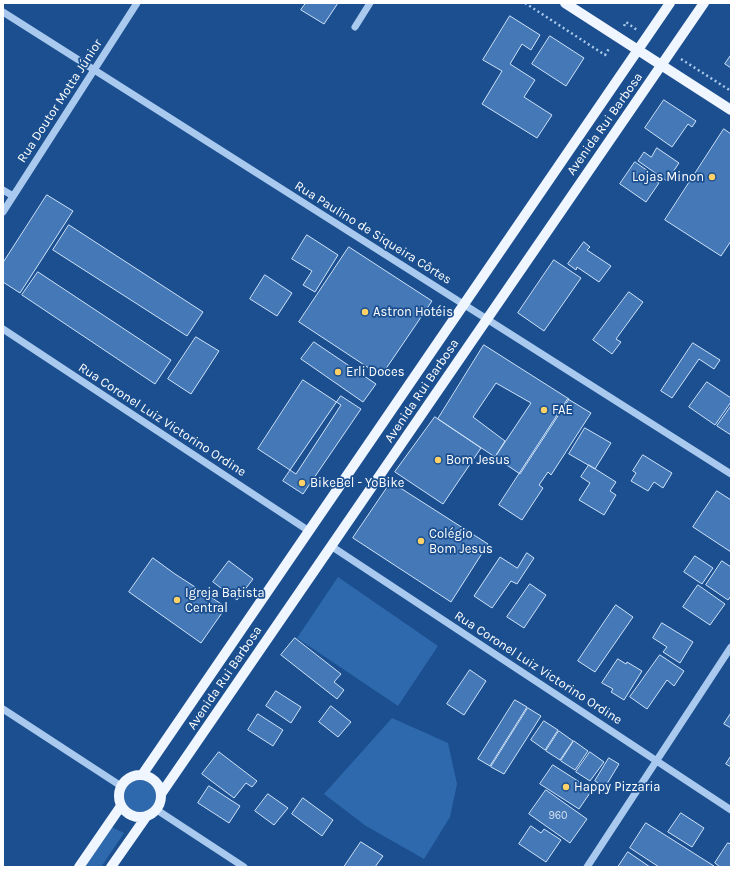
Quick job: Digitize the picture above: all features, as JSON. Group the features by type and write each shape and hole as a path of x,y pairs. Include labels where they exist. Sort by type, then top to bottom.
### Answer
{"main road":[{"path":"565,3 731,110"},
{"name":"Avenida Rui Barbosa","path":"142,774 670,3"},
{"name":"Avenida Rui Barbosa","path":"161,794 704,3"},
{"path":"111,867 146,817 157,810 161,800 159,787 155,781 142,774 128,778 121,786 118,796 121,806 125,812 138,818 146,817"},
{"path":"79,867 121,806"}],"street":[{"name":"Rua Doutor Motta Júnior","path":"3,212 137,3"},
{"path":"355,27 370,3"},
{"name":"Rua Paulino de Siqueira Côrtes","path":"3,12 731,474"},
{"path":"3,190 13,196"},
{"name":"Rua Coronel Luiz Victorino Ordine","path":"3,330 309,531"},
{"name":"Rua Coronel Luiz Victorino Ordine","path":"331,546 731,810"},
{"path":"587,867 731,647"},
{"path":"3,709 121,786"},
{"path":"157,810 244,867"}],"path":[{"path":"525,3 605,55 626,22"},
{"path":"689,64 731,91"}],"shaded area":[{"path":"338,577 438,646 398,706 297,638"},
{"path":"392,718 448,743 457,784 450,817 424,859 366,826 324,794"},
{"path":"137,780 143,780 153,787 156,796 155,802 149,809 143,812 137,812 127,805 124,799 124,793 131,783"},
{"path":"109,826 124,833 101,867 81,867"}],"building":[{"path":"306,3 338,3 324,24 301,10"},
{"path":"510,16 540,35 531,50 522,44 510,64 535,80 524,97 552,115 537,138 482,104 502,71 483,60"},
{"path":"550,36 584,58 566,86 532,64"},
{"path":"731,55 731,68 725,64"},
{"path":"664,100 696,121 692,127 688,124 672,147 645,128"},
{"name":"Lojas Minon","path":"724,129 731,134 731,241 721,256 665,220"},
{"path":"657,148 679,163 667,181 638,161 644,152 651,157"},
{"path":"635,162 648,171 646,174 659,183 646,202 620,184"},
{"path":"47,195 73,211 20,293 3,282 3,263"},
{"path":"69,225 203,312 187,336 53,250"},
{"path":"307,235 338,255 315,292 303,285 312,271 292,259"},
{"path":"584,242 590,247 587,250 611,266 599,282 577,267 576,270 568,264"},
{"name":"Astron Hotéis","path":"349,247 432,301 381,376 299,322"},
{"path":"554,260 581,278 544,331 518,313"},
{"path":"38,272 171,360 155,384 22,295"},
{"path":"265,275 292,293 277,316 250,299"},
{"path":"629,292 643,302 616,339 621,342 612,354 593,340"},
{"path":"196,337 219,351 191,394 168,379"},
{"name":"Erli Doces","path":"314,342 376,384 363,402 301,359"},
{"path":"693,343 720,360 714,369 699,359 672,398 661,391"},
{"name":"FAE","path":"484,345 569,399 520,474 438,419","holes":["496,383 531,403 495,457 505,441 473,417"]},
{"path":"303,380 341,405 296,474 258,449"},
{"path":"707,382 731,398 731,402 715,425 689,407"},
{"path":"341,396 361,409 303,494 283,481"},
{"name":"Colégio Bom Jesus","path":"568,399 591,413 551,475 548,472 539,485 543,488 522,520 499,505"},
{"path":"731,406 731,435 717,426"},
{"name":"Bom Jesus","path":"435,417 481,448 443,504 395,472"},
{"path":"585,428 611,443 595,469 569,454"},
{"path":"643,455 672,473 663,488 654,482 648,491 631,481 636,473 633,471"},
{"path":"589,465 616,482 610,491 616,495 604,515 579,500 590,483 581,477"},
{"name":"Colégio Bom Jesus","path":"391,482 488,544 451,602 353,538"},
{"path":"717,491 731,500 731,552 693,527"},
{"path":"527,553 534,558 517,584 511,581 492,608 474,596 500,557 517,568"},
{"path":"695,556 713,568 702,584 684,572"},
{"name":"Igreja Batista Central","path":"153,558 226,607 201,643 129,592"},
{"path":"229,561 253,579 237,600 213,582"},
{"path":"722,561 731,567 731,596 728,600 706,585"},
{"path":"530,584 546,595 524,628 507,617"},
{"path":"698,585 725,604 710,625 683,607"},
{"path":"616,605 633,617 595,672 578,661"},
{"path":"662,623 693,642 680,663 663,652 667,647 653,638"},
{"path":"295,638 341,674 334,682 344,690 337,699 281,655"},
{"path":"660,655 684,671 674,686 667,680 647,709 630,697"},
{"path":"618,659 626,664 627,662 642,671 624,700 611,692 613,689 602,683"},
{"path":"470,670 486,681 464,715 447,704"},
{"path":"276,691 301,707 291,723 266,706"},
{"path":"515,700 527,707 490,766 478,759"},
{"path":"331,706 351,722 338,737 319,722"},
{"path":"528,708 541,716 504,774 491,767"},
{"path":"731,713 731,728 724,724"},
{"path":"258,714 283,730 273,746 248,730"},
{"path":"544,721 558,730 545,750 531,740"},
{"path":"559,731 573,741 560,760 546,751"},
{"path":"574,741 588,751 575,770 561,761"},
{"path":"219,752 257,781 252,787 246,783 234,798 202,774"},
{"path":"590,752 604,762 590,781 576,772"},
{"path":"731,756 731,767 726,764"},
{"path":"609,758 619,764 605,787 595,781"},
{"name":"Happy Pizzaria","path":"553,765 592,790 579,809 540,784"},
{"path":"209,786 240,806 229,823 198,803"},
{"path":"546,790 587,819 570,843 529,814"},
{"path":"268,794 288,808 274,825 255,811"},
{"path":"303,798 333,820 322,836 292,814"},
{"path":"681,813 704,828 692,847 668,832"},
{"path":"646,823 714,866 659,867 630,848"},
{"path":"531,826 541,833 544,829 561,840 546,862 519,844"},
{"path":"361,842 383,856 375,867 344,867"},
{"path":"728,843 731,844 731,867 720,867 715,863"},
{"path":"628,852 650,867 618,867"}],"place":[{"name":"Lojas Minon","path":"712,177"},
{"name":"Astron Hotéis","path":"365,312"},
{"name":"Erli Doces","path":"338,372"},
{"name":"FAE","path":"544,410"},
{"name":"Bom Jesus","path":"438,460"},
{"name":"BikeBel - YoBike","path":"302,483"},
{"name":"Colégio Bom Jesus","path":"421,541"},
{"name":"Igreja Batista Central","path":"177,600"},
{"name":"Happy Pizzaria","path":"566,787"}]}
